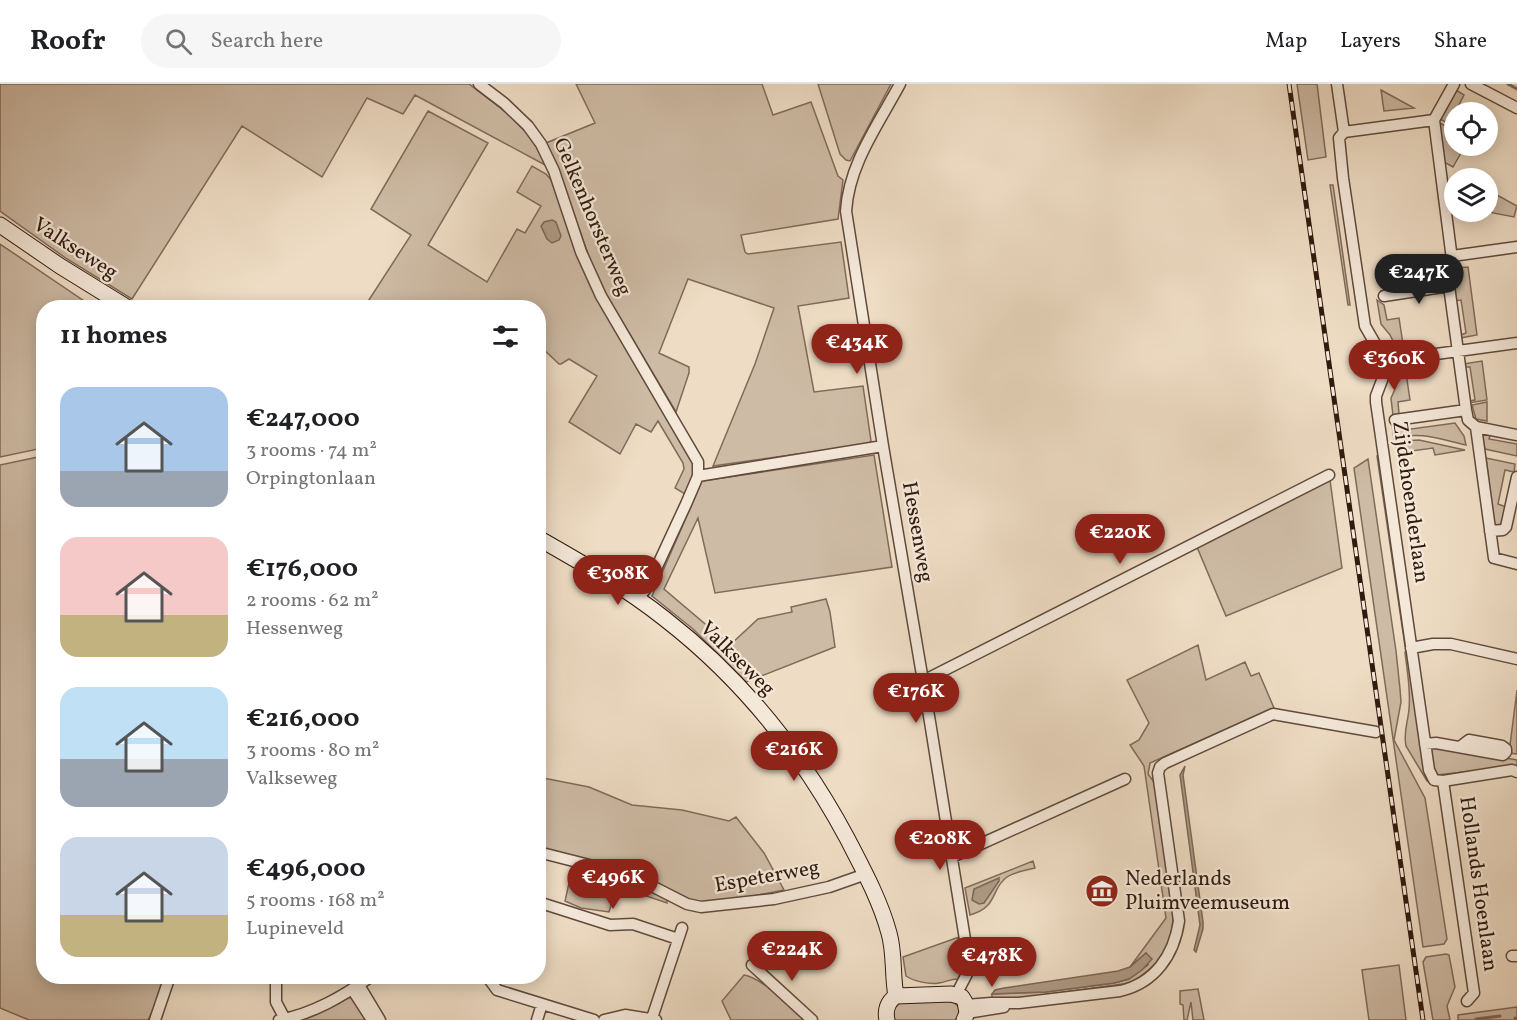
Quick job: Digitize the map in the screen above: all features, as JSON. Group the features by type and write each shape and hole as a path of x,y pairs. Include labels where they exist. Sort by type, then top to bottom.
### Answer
{"main road":[{"name":"Valkseweg","path":"0,225 70,273 115,300"},
{"name":"Valkseweg","path":"546,543 638,599 673,625 734,681 784,739 820,792 866,874 885,921 894,958 902,971 901,995"},
{"path":"887,1020 888,1005 901,995 963,1008"}],"street":[{"name":"Gelkenhorsterweg","path":"478,84 504,102 528,126 541,144 554,171 581,252 602,296 698,462 698,476"},
{"name":"Hessenweg","path":"900,84 862,152 853,173 847,195 846,212 969,964 963,1008"},
{"path":"1337,84 1344,132"},
{"path":"1454,84 1434,120 1454,272 1449,278 1449,286 1466,410 1468,420 1476,427 1517,435"},
{"path":"1471,84 1517,108"},
{"path":"1434,120 1344,132 1339,138 1366,331 1380,349 1385,361 1517,343"},
{"path":"1452,256 1517,247"},
{"path":"1384,296 1449,286"},
{"name":"Zijdehoenderlaan","path":"1385,361 1376,402 1411,648"},
{"path":"1395,420 1466,410"},
{"path":"1476,427 1494,558 1517,564"},
{"path":"638,599 648,586 698,476 883,446"},
{"path":"923,681 1329,475"},
{"path":"1490,531 1503,530 1506,527 1517,477"},
{"path":"1411,648 1451,644 1517,659"},
{"name":"Hollands Hoenlaan","path":"1411,648 1431,777 1434,780 1443,781 1474,993 1467,1001"},
{"path":"963,1008 991,1011 1019,1003 1132,988 1157,971 1170,954 1177,938 1179,921 1158,773 1160,767 1172,759 1274,714 1376,732"},
{"path":"1425,744 1436,742 1461,746"},
{"path":"1443,781 1512,770 1517,772"},
{"path":"952,857 1125,779"},
{"name":"Espeterweg","path":"546,854 640,880 687,903 701,907 774,898 829,887 866,874"},
{"path":"546,905 610,925 633,924 680,934 655,1019 625,1015 604,1020"},
{"path":"752,965 812,1020"},
{"path":"155,1020 168,984"},
{"path":"276,984 276,1002 282,1019 301,1015 331,1002 360,984"},
{"path":"493,984 497,990 594,1020"},
{"path":"356,987 372,1020"},
{"path":"356,987 380,1020"},
{"path":"537,1020 542,1004"}],"shaded area":[{"path":"0,84 469,84 511,116 539,146 547,166 415,95 403,114 367,98 322,177 242,126 132,299 67,259 0,211"},
{"path":"576,84 762,84 773,115 811,102 838,176 843,180 838,219 741,235 745,252 748,254 841,242 849,298 798,306 814,392 863,386 871,441 868,444 713,466 755,364 774,308 688,279 659,353 689,367 676,412 603,289 593,268 556,163 546,143 595,123"},
{"path":"818,84 891,84 850,161 840,154"},
{"path":"1297,84 1317,84 1326,157 1308,160"},
{"path":"1381,90 1414,108 1384,111"},
{"path":"1456,90 1464,95 1460,102 1449,102"},
{"path":"428,111 488,143 428,245 487,282 517,229 525,233 541,206 517,192 532,166 546,174 552,181 585,270 695,461 693,477 685,494 675,488 684,469 683,463 658,421 651,432 636,424 620,454 569,422 597,376 569,359 559,364 546,352 546,300 369,300 411,235 371,209"},
{"path":"1438,122 1444,125 1444,156 1459,156 1453,167 1442,161"},
{"path":"1330,185 1333,185 1350,305 1348,305"},
{"path":"1498,196 1517,206 1514,217 1498,214"},
{"path":"552,220 556,222 561,236 559,240 552,243 547,239 541,226 544,222"},
{"path":"0,244 83,300 36,300 36,449 0,457"},
{"path":"1468,267 1477,335 1460,338 1460,335 1466,333 1461,300 1454,301 1454,280 1458,275 1458,268"},
{"path":"1377,300 1384,305 1387,320 1399,318 1403,344 1395,345 1381,324"},
{"path":"1482,361 1487,400 1469,403 1468,401 1475,400 1470,367 1464,367 1463,364"},
{"path":"1406,373 1410,400 1398,402 1399,414 1393,416 1391,398 1399,374"},
{"path":"1487,402 1487,421 1476,419 1472,405"},
{"path":"1403,423 1404,430 1455,423 1464,436 1466,445 1412,435 1394,439 1392,424"},
{"path":"1491,432 1489,439 1517,444 1517,456 1485,449 1482,436"},
{"path":"1419,440 1465,450 1435,455 1433,448 1397,453 1396,443"},
{"path":"1379,452 1407,645 1405,646 1377,456"},
{"path":"874,455 892,567 715,593 698,518 664,589 730,645 758,619 792,612 791,607 826,599 835,647 746,682 693,629 652,596 702,481"},
{"path":"36,457 36,984 164,984 148,1020 29,1020 0,1008 0,465"},
{"path":"1486,458 1515,464 1514,472 1505,470 1498,504 1506,507 1501,526 1494,524"},
{"path":"1368,459 1400,689 1401,702 1394,740 1425,798 1447,939 1444,944 1423,947 1354,468"},
{"path":"1330,480 1342,568 1226,616 1197,547"},
{"path":"1198,645 1206,680 1245,662 1251,676 1259,673 1274,708 1150,763 1148,774 1154,782 1173,913 1173,925 1162,954 1156,963 1130,983 1014,999 992,999 992,994 1046,992 1114,983 1129,979 1148,965 1146,953 1130,967 1166,918 1144,766 1130,745 1139,740 1149,723 1127,680"},
{"path":"1408,650 1425,776 1428,781 1406,746 1405,741 1410,695 1405,652"},
{"path":"1517,690 1517,754 1509,753"},
{"path":"1438,746 1517,760 1517,766 1437,775 1433,770 1430,749"},
{"path":"1185,766 1183,775 1203,922 1196,952 1194,950 1200,925 1180,775"},
{"path":"546,779 589,787 632,805 682,810 729,821 736,817 764,853 784,890 710,904 693,901 642,876 611,865 546,851"},
{"path":"1033,861 1035,868 1007,877 998,887 990,903 979,912 970,915 965,888"},
{"path":"573,865 632,883 667,899 667,903 617,886 609,912 581,908 565,901"},
{"path":"999,878 984,903 979,904 972,900 974,889"},
{"path":"959,937 962,968 958,979 931,983 917,981 906,976 903,957"},
{"path":"1146,953 1152,959 1142,970 1129,979 1114,983 1046,992 992,994 995,990 1004,988 1118,971 1130,967"},
{"path":"1449,955 1455,987 1447,1006 1450,1020 1433,1020 1423,962 1426,957"},
{"path":"1399,965 1406,1020 1369,1020 1362,970"},
{"path":"744,975 768,987 807,1020 731,1020 722,1001"},
{"path":"1198,989 1204,1020 1193,1020 1191,1002 1187,1020 1184,1020 1180,991"},
{"path":"346,997 352,998 367,1020 297,1020 315,1015"},
{"path":"952,1001 959,1007 959,1015 955,1020 895,1020 893,1017 894,1008 900,1003"},
{"path":"1517,1007 1517,1020 1458,1020 1458,1015"}],"waterway":[{"path":"1508,84 1517,89"},
{"path":"1476,1019 1500,1016"}],"railway":[{"path":"1289,84 1423,1020"}],"place":[{"name":"Nederlands Pluimveemuseum","path":"1102,891"}]}
